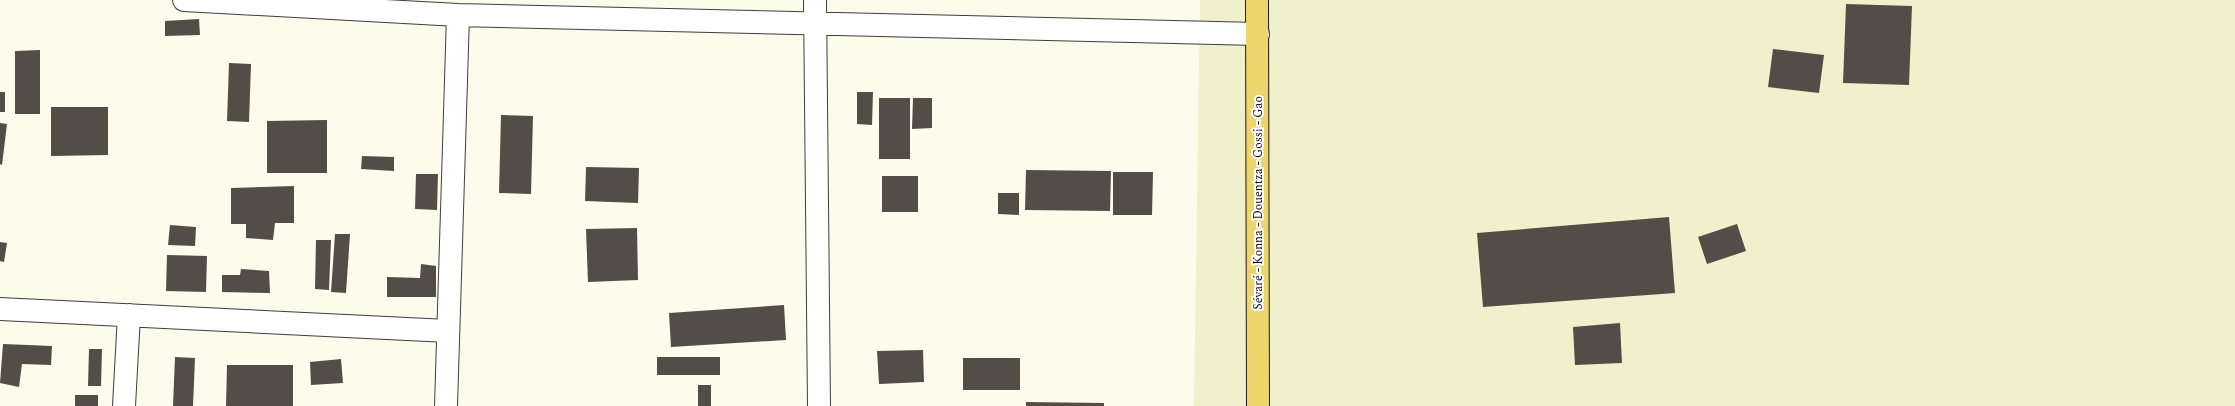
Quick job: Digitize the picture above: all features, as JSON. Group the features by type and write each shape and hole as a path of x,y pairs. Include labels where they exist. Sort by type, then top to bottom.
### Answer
{"main road":[{"name":"Sévaré - Konna - Douentza - Gossi - Gao","path":"1257,0 1258,406"}],"street":[{"path":"184,0 458,15 1258,34"},
{"path":"815,0 819,406"},
{"path":"446,406 458,15"},
{"path":"0,309 448,332"},
{"path":"124,406 129,315"}],"green space":[{"path":"1200,0 2235,0 2235,406 1194,406"}],"building":[{"path":"1846,4 1912,6 1909,85 1843,83"},
{"path":"199,19 200,35 165,36 165,21"},
{"path":"1773,49 1824,55 1819,93 1768,87"},
{"path":"40,50 40,114 15,114 15,51"},
{"path":"229,63 251,64 249,122 227,121"},
{"path":"0,92 5,92 5,112 0,112"},
{"path":"857,92 873,92 872,125 857,124"},
{"path":"879,98 910,98 910,159 879,159"},
{"path":"913,98 932,98 932,128 912,129"},
{"path":"51,107 108,107 108,155 51,156"},
{"path":"501,115 533,116 531,194 499,193"},
{"path":"327,120 327,173 267,173 267,121"},
{"path":"0,123 7,124 2,165 0,164"},
{"path":"362,156 394,157 394,171 361,169"},
{"path":"586,167 639,168 638,203 585,201"},
{"path":"1026,170 1111,171 1110,211 1025,210"},
{"path":"1113,172 1153,172 1152,215 1113,215"},
{"path":"416,174 438,174 437,210 415,209"},
{"path":"882,176 918,176 918,212 882,212"},
{"path":"294,186 294,223 275,223 273,240 246,238 246,224 231,224 231,188"},
{"path":"998,193 1019,193 1019,215 998,214"},
{"path":"1669,217 1675,293 1483,307 1477,233"},
{"path":"1737,224 1746,251 1707,264 1698,237"},
{"path":"170,225 196,227 195,246 168,245"},
{"path":"637,228 638,280 588,282 586,229"},
{"path":"335,234 350,234 346,293 331,292"},
{"path":"316,240 331,240 329,290 315,289"},
{"path":"0,242 7,243 4,262 0,261"},
{"path":"167,255 207,256 206,292 166,291"},
{"path":"421,264 436,266 436,297 387,297 387,277 420,278"},
{"path":"241,269 269,271 270,293 222,292 222,275 240,275"},
{"path":"784,305 786,340 671,347 669,313"},
{"path":"1620,323 1622,363 1575,365 1573,327"},
{"path":"3,344 52,346 51,365 22,364 19,387 0,383"},
{"path":"89,349 102,349 101,386 88,386"},
{"path":"923,350 924,382 879,384 877,351"},
{"path":"175,357 195,358 193,406 173,406"},
{"path":"657,357 720,357 720,375 657,375"},
{"path":"963,358 1020,358 1020,390 963,390"},
{"path":"341,359 343,383 311,385 310,362"},
{"path":"227,365 293,365 293,406 226,406"},
{"path":"698,385 711,385 711,406 698,406"},
{"path":"75,395 98,395 98,406 75,406"},
{"path":"1026,402 1104,403 1104,406 1026,406"}]}
